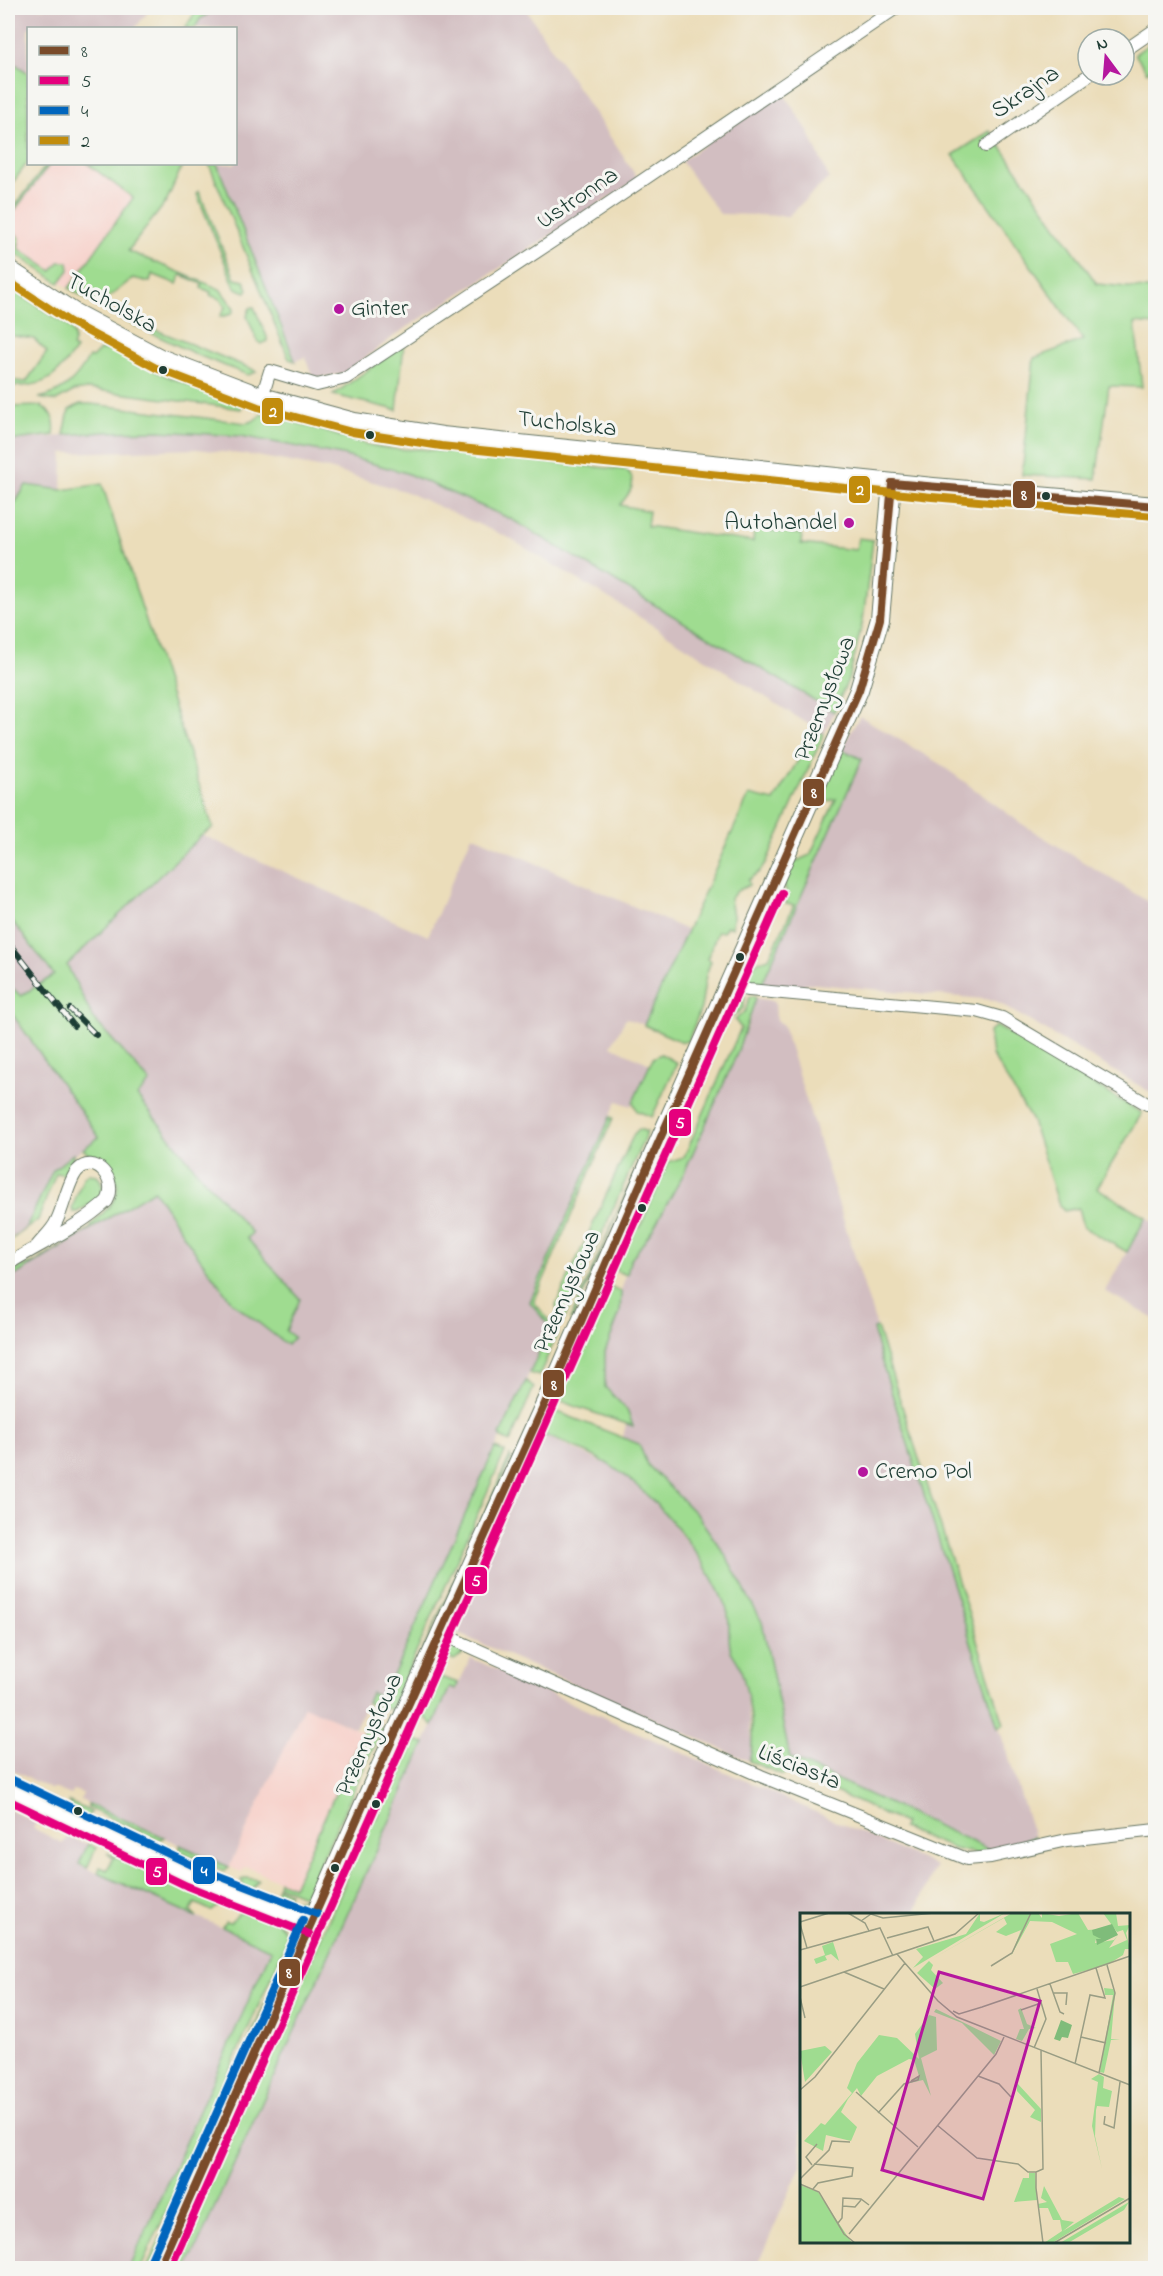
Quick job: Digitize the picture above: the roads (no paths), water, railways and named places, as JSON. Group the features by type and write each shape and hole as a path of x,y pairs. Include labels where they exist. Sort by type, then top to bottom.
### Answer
{"street":[{"name":"Ustronna","path":"262,397 270,370 318,385 346,378 566,233 896,8"},
{"path":"1136,43 1155,30"},
{"name":"Skrajna","path":"986,146 1076,84"},
{"name":"Tucholska","path":"8,269 75,314 160,358 262,397 333,417 405,432 892,483 1155,506"},
{"name":"Przemysłowa","path":"159,2268 843,727 870,657 882,604 892,483"},
{"path":"729,987 977,1011 1002,1018 1147,1104"},
{"path":"8,1264 60,1235 107,1201 111,1192 110,1183 101,1168 87,1166 76,1172 56,1223 37,1246"},
{"name":"Liściasta","path":"442,1634 761,1776 967,1859 992,1857 1066,1840 1155,1830"},
{"path":"8,1789 192,1877 313,1924"}],"railway":[{"path":"8,942 74,1026"},
{"path":"70,1009 96,1035"}],"place":[{"name":"Ginter","path":"339,309"},
{"name":"Autohandel","path":"849,523"},
{"name":"Cremo Pol","path":"863,1472"}]}
